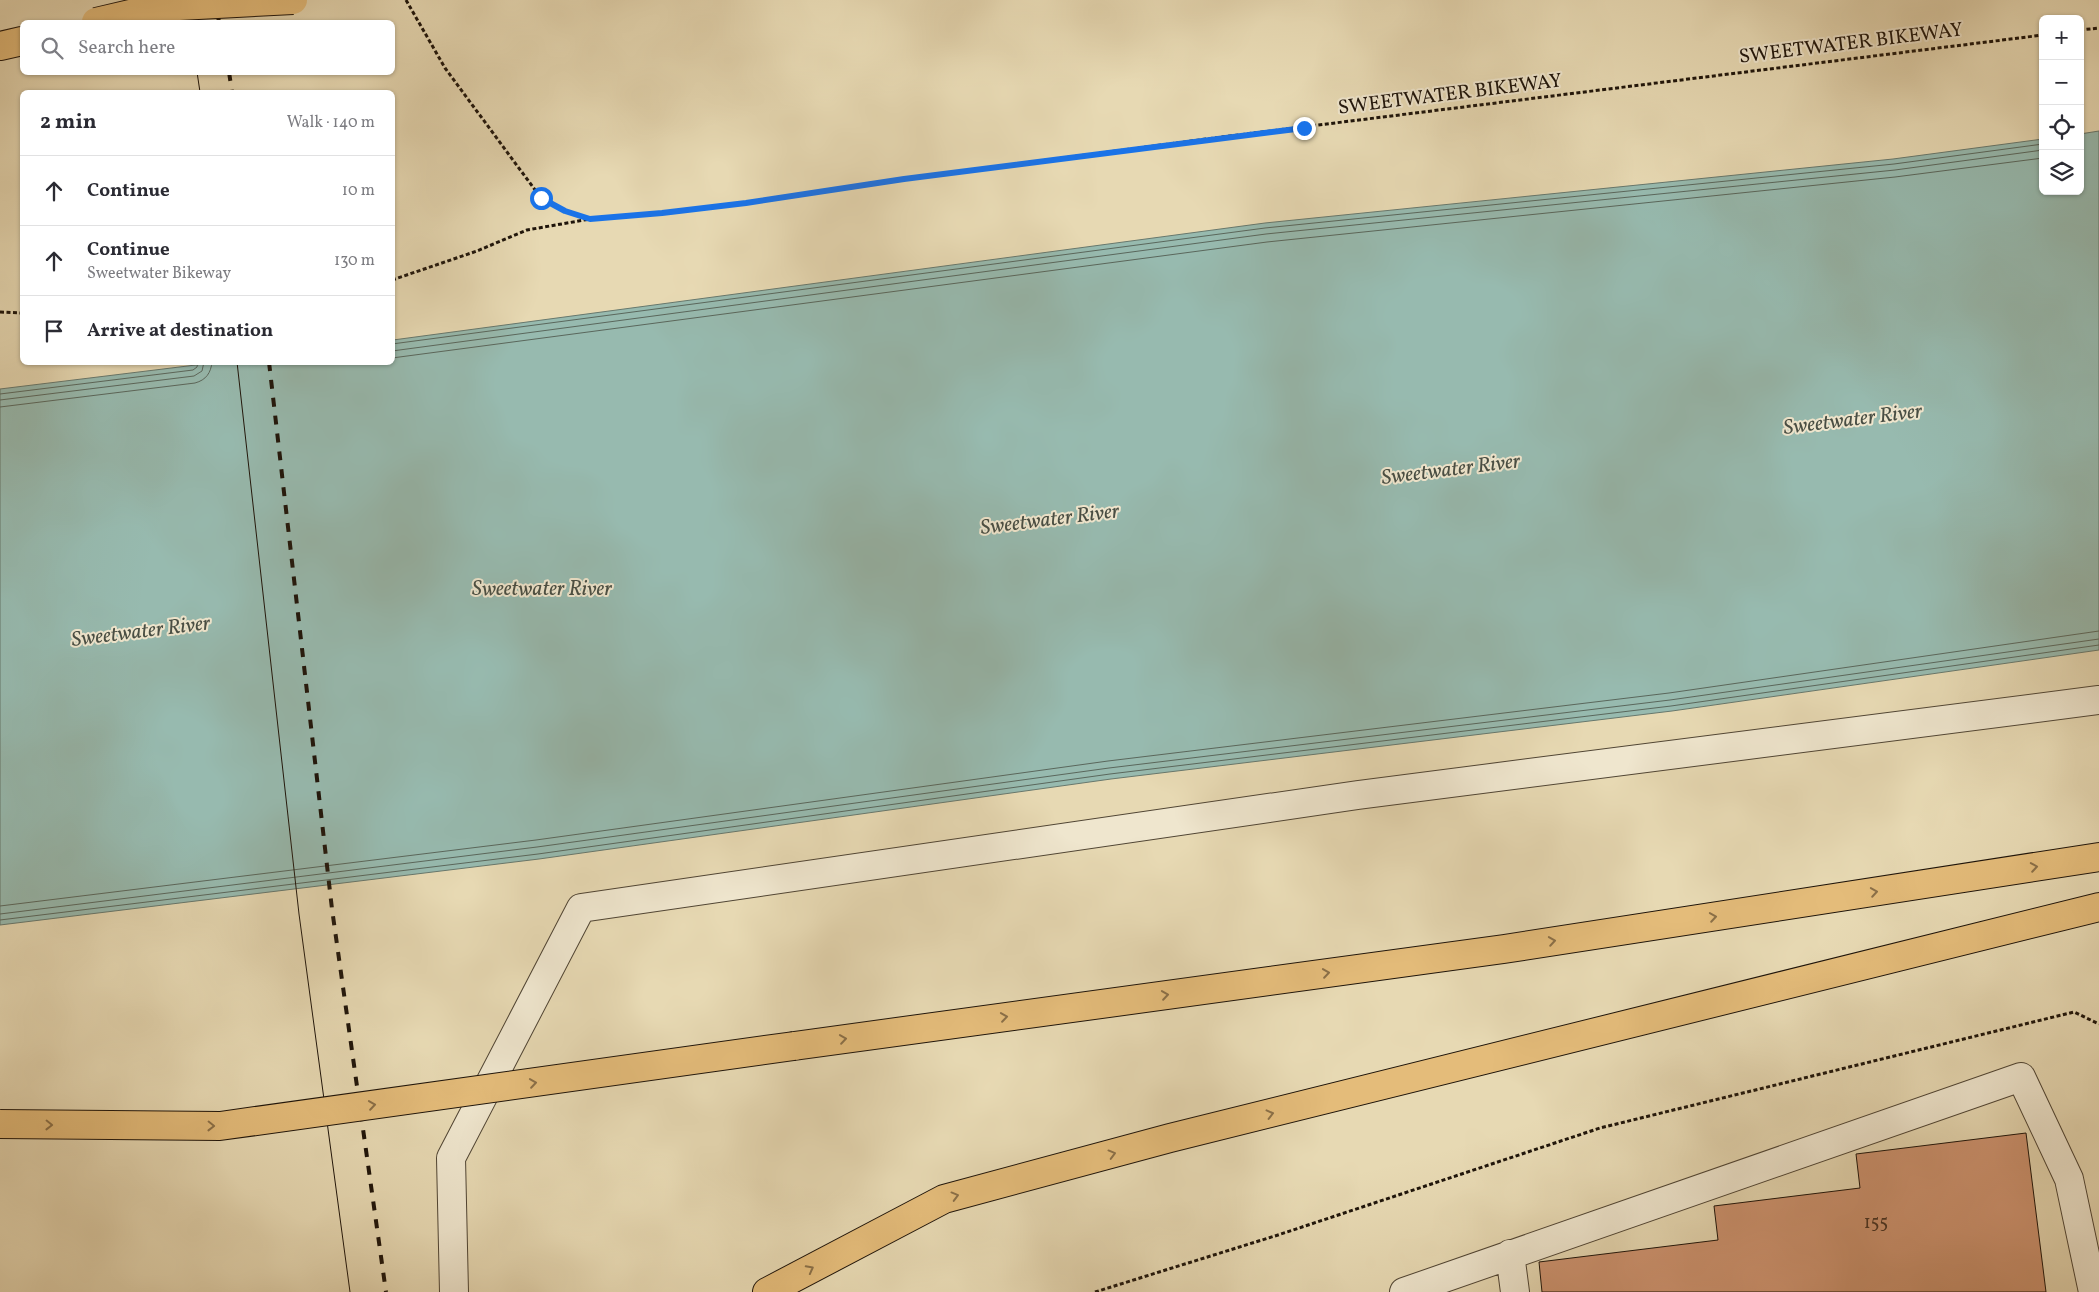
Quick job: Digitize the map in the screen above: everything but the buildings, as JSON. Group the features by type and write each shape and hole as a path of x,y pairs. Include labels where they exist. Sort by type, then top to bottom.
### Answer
{"highway":[{"path":"105,20 160,7 293,0"},
{"path":"0,46 20,41"},
{"path":"0,1124 220,1126 1504,949 2099,857"},
{"path":"767,1292 944,1199 1170,1138 2099,907"}],"lane":[{"path":"454,1292 451,1158 581,908 1358,795 2099,700"},
{"path":"1419,1289 1510,1254 2021,1077 2069,1179 2093,1292"},
{"path":"1510,1254 1515,1292"}],"path":[{"path":"406,0 446,68 541,198 565,211 590,219"},
{"path":"2084,30 2099,28"},
{"name":"SWEETWATER BIKEWAY","path":"395,279 477,251 526,230 590,219 746,203 913,178 1204,140 2039,36"},
{"path":"0,312 20,313"},
{"path":"1095,1292 1278,1236 1600,1128 2074,1012 2099,1024"}],"water":[{"name":"Sweetwater River","path":"2099,131 2099,650 1672,711 1111,779 539,859 0,925 0,389 196,365 395,365 395,340 1265,223 1893,159 2039,140 2039,195 2084,195 2084,133"}],"tram line":[{"path":"183,0 188,20"},
{"path":"197,75 200,90"},
{"path":"237,365 299,914 350,1292"}],"railway":[{"path":"215,0 219,20"},
{"path":"229,75 232,90"},
{"path":"269,365 332,909 386,1292"}],"route":[{"path":"541,198 565,211 590,219 662,213 825,192 904,179 1304,128"}]}
